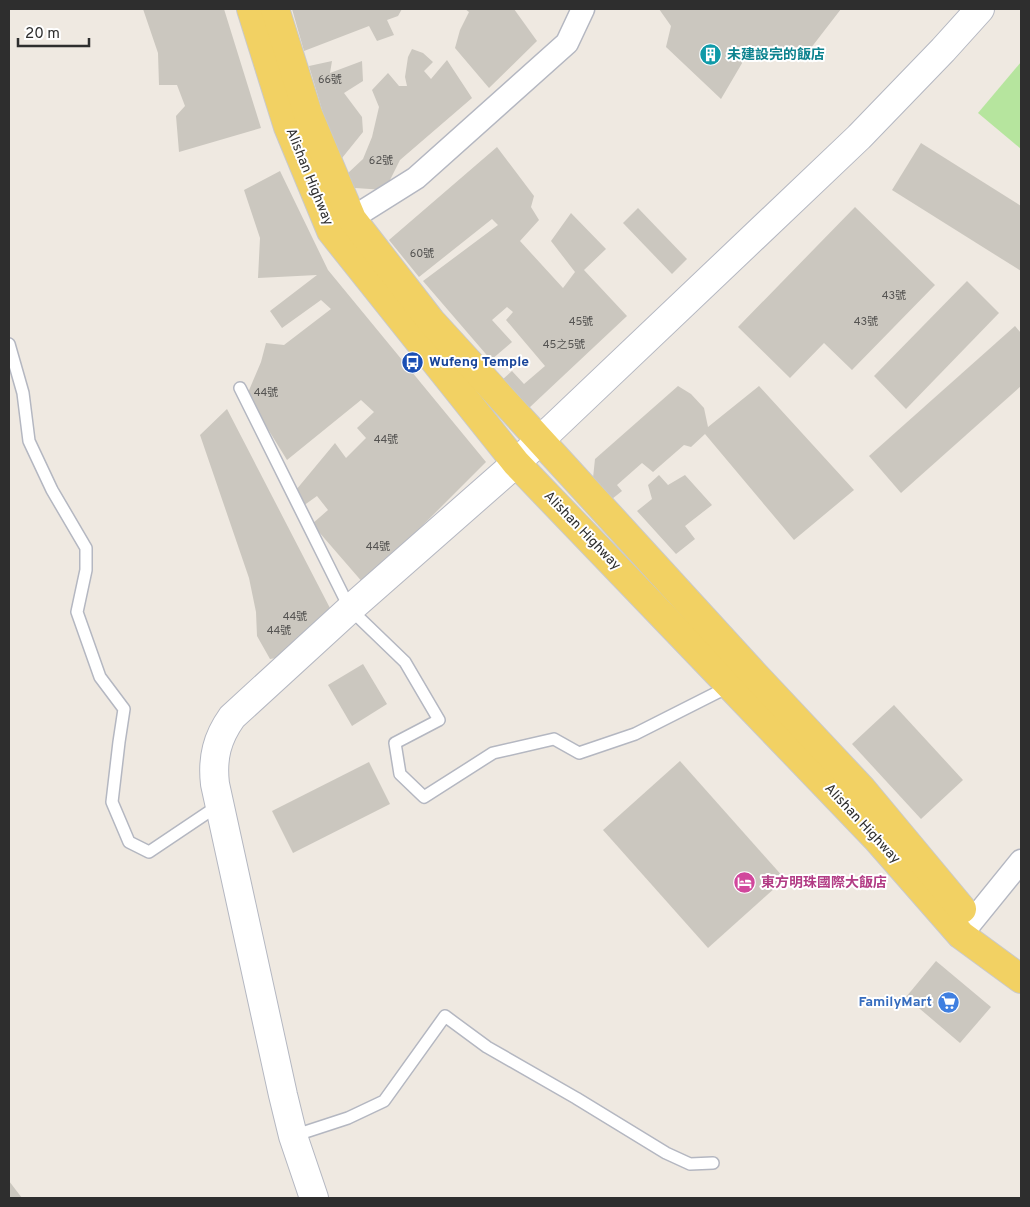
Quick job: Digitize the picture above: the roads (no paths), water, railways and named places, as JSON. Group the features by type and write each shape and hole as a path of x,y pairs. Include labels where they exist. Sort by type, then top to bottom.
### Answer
{"main road":[{"name":"Alishan Highway","path":"252,9 288,127 342,225 516,463 877,839 1021,979"},
{"name":"Alishan Highway","path":"275,9 342,225 862,789 967,928 1021,957"}],"street":[{"path":"342,225 416,178 567,43 583,9"},
{"path":"314,1198 294,1136 219,805 213,769 218,740 224,728 232,717 350,609 516,463 859,137 944,50 980,9"},
{"path":"967,928 1021,861"}],"lane":[{"path":"9,344 23,393 29,441 52,490 86,548 86,570 77,612 100,677 124,709 118,742 112,802 129,842 149,852 219,805"},
{"path":"240,388 350,609 405,662 439,720 395,743 400,774 424,797 493,753 554,739 579,753 635,734 730,686"},
{"path":"294,1136 348,1118 384,1100 445,1016 487,1048 576,1098 666,1154 690,1164 714,1163"}],"place":[{"name":"未建設完的飯店","path":"711,55"},
{"name":"Wufeng Temple","path":"413,362"},
{"name":"東方明珠國際大飯店","path":"745,883"},
{"name":"FamilyMart","path":"948,1002"}]}
